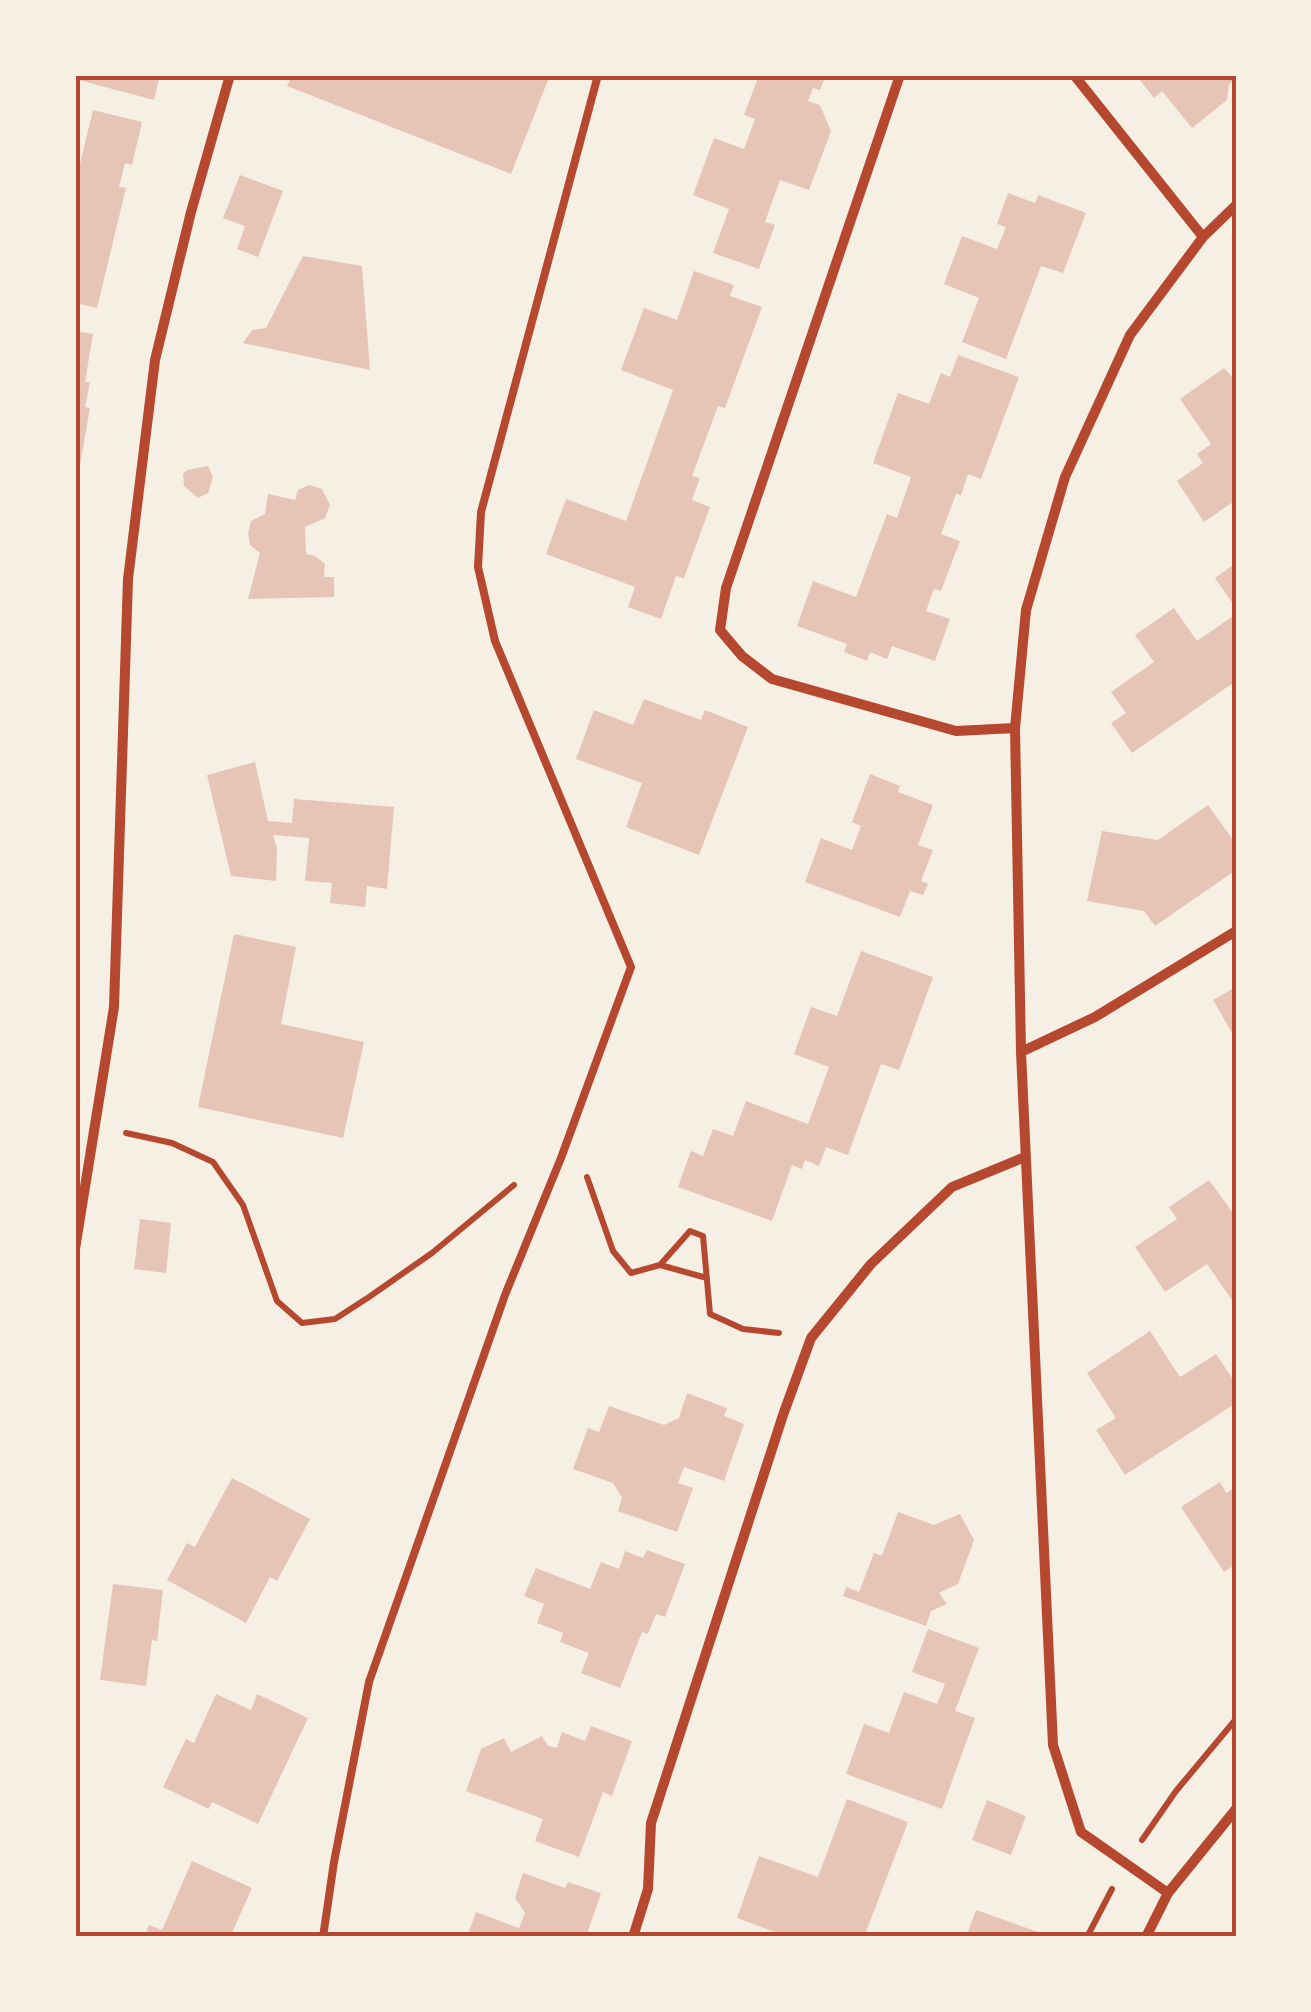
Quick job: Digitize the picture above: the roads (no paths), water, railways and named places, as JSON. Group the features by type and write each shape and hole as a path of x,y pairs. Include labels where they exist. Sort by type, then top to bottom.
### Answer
{"street":[{"path":"75,1249 114,1007 128,579 155,360 230,75"},
{"path":"900,75 726,588 720,630 742,656 772,679 956,731 1016,728"},
{"path":"1074,75 1203,237"},
{"path":"1168,1893 1082,1832 1052,1746 1021,1052 1016,728 1026,610 1065,477 1130,335 1203,237 1236,205"},
{"path":"1021,1052 1095,1018 1236,931"},
{"path":"633,1937 648,1890 651,1823 811,1338 871,1264 952,1187 1025,1157"},
{"path":"1146,1937 1168,1893 1236,1809"}],"lane":[{"path":"323,1937 369,1682 505,1296 561,1158 630,967 495,640 478,567 481,512 598,75"}]}
